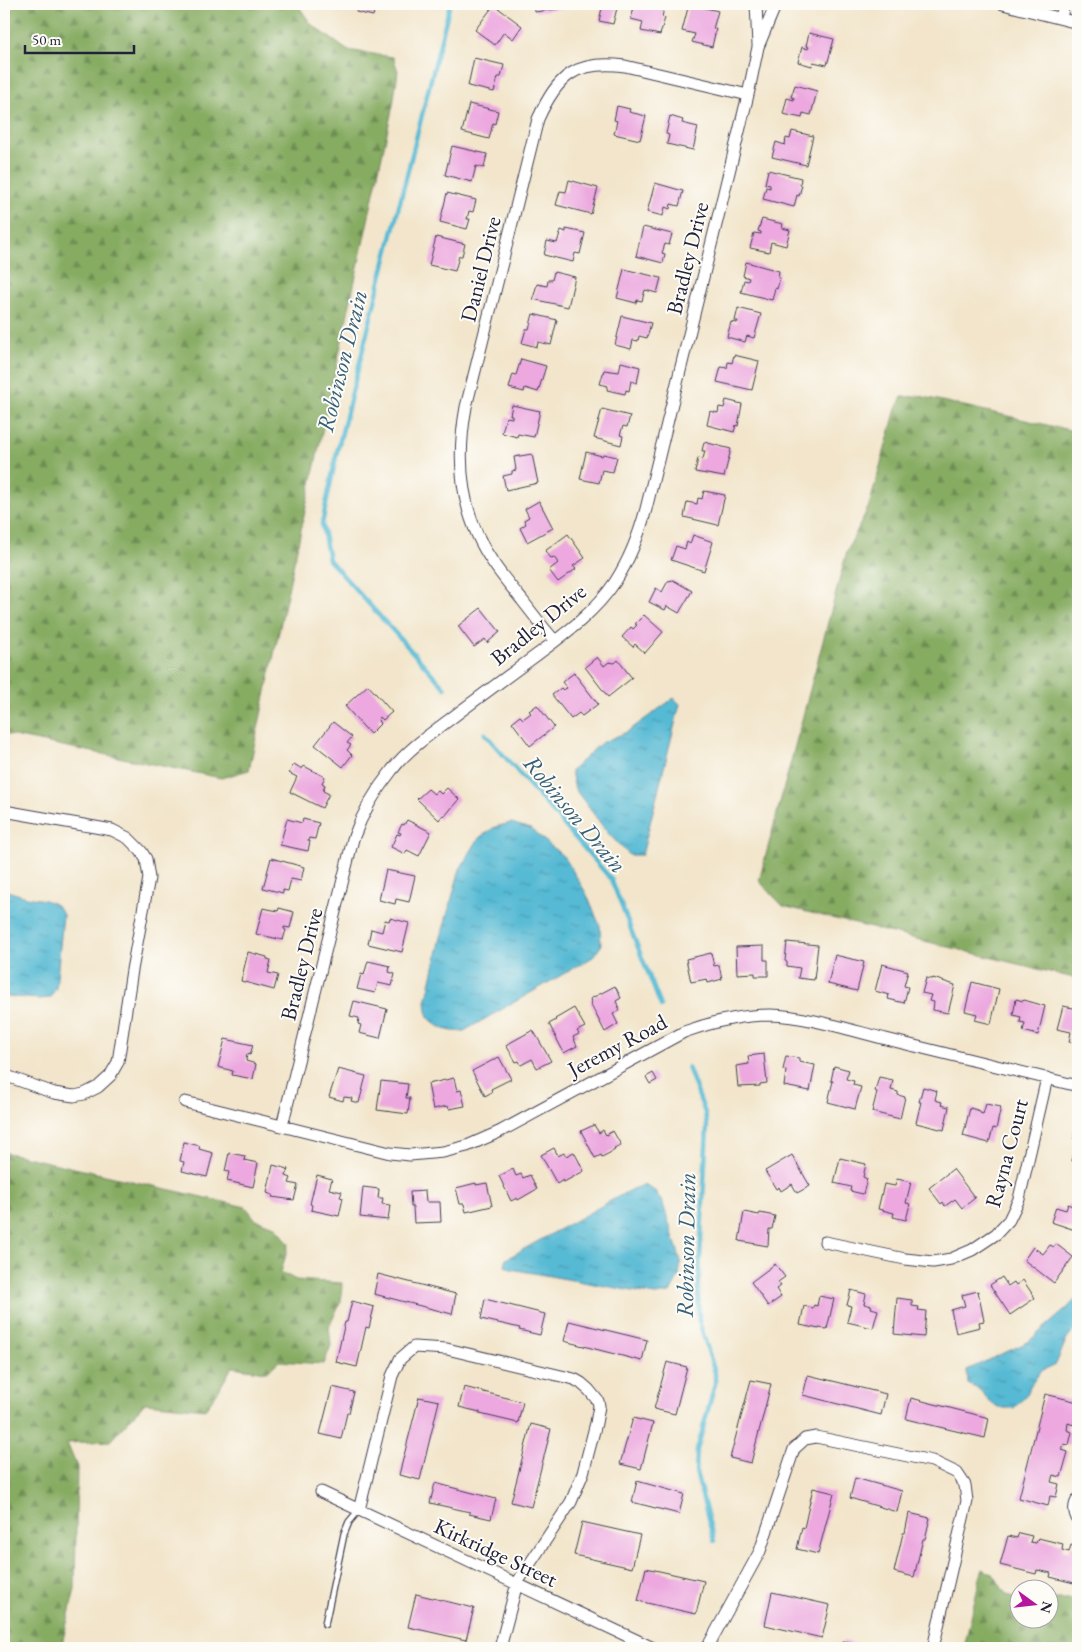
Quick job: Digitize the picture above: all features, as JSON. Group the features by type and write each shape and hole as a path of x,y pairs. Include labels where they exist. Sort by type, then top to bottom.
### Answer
{"street":[{"name":"Bradley Drive","path":"756,4 758,47"},
{"name":"Bradley Drive","path":"282,1126 353,839 368,804 392,769 406,753 555,642 585,617 616,581 632,552 638,536 748,95 758,47 776,4"},
{"path":"1003,4 1078,23"},
{"path":"1061,18 1064,4"},
{"name":"Daniel Drive","path":"555,642 493,563 483,546 474,527 462,486 460,459 462,424 538,119 546,101 556,86 580,68 593,65 625,66 748,95"},
{"path":"4,811 112,830 128,838 146,859 149,886 132,970 120,1056 114,1070 105,1082 84,1094 65,1096 4,1075"},
{"name":"Jeremy Road","path":"185,1102 390,1153 410,1155 443,1152 467,1146 499,1132 684,1032 707,1024 758,1016 817,1022 1078,1086"},
{"name":"Rayna Court","path":"825,1242 905,1259 933,1262 952,1259 972,1250 996,1234 1009,1220 1018,1199 1047,1078"},
{"path":"359,1510 392,1376 400,1359 414,1347 447,1348 574,1379 589,1390 598,1401 599,1406 583,1473 571,1502 517,1583 500,1648"},
{"path":"707,1648 760,1551 794,1449 805,1439 816,1437 932,1461 957,1473 965,1485 967,1501 933,1648"},
{"name":"Kirkridge Street","path":"321,1492 653,1648"},
{"path":"1078,1499 1075,1508 1075,1515 1078,1520"}],"lane":[{"path":"325,1624 344,1534 349,1522 359,1510"}],"green space":[{"path":"4,4 297,4 311,24 347,50 393,57 398,71 393,105 249,770 221,778 4,734"},
{"path":"920,396 1078,432 1078,979 783,906 759,881 847,551 869,506 896,409 902,397"},
{"path":"4,1152 246,1207 256,1220 276,1226 289,1244 281,1272 296,1280 342,1283 341,1301 329,1327 331,1345 324,1364 279,1361 267,1372 232,1367 205,1409 145,1403 110,1441 67,1443 77,1467 75,1589 61,1648 4,1648"},
{"path":"983,1569 994,1575 1006,1595 1010,1596 1010,1630 1060,1630 1060,1599 1078,1599 1078,1648 964,1648"}],"water":[{"path":"674,698 680,704 642,855 629,855 607,832 575,789 571,771 601,743 627,732"},
{"path":"511,823 531,829 565,858 586,893 600,926 601,946 593,957 464,1031 448,1030 440,1027 428,1017 426,1002 441,937 460,869 479,838 495,827"},
{"path":"4,890 48,901 57,906 63,915 56,988 50,998 38,999 4,996"},
{"path":"644,1185 655,1191 663,1204 681,1261 679,1276 670,1293 655,1295 511,1269 505,1266 506,1259 632,1189"},
{"path":"1078,1297 1078,1325 1067,1338 1056,1364 1041,1371 1030,1386 1027,1395 1014,1408 1000,1408 990,1402 980,1390 968,1384 967,1370 1028,1342"}],"building":[{"path":"358,4 376,4 373,16 356,12"},
{"path":"534,4 563,4 564,8 535,12"},
{"path":"587,4 618,4 613,24 599,21 602,8"},
{"path":"635,4 665,4 662,17 665,18 660,35 641,31 643,22 631,19"},
{"path":"689,4 718,11 713,29 716,29 712,47 692,42 695,34 682,31"},
{"path":"494,5 522,26 513,39 504,32 495,45 475,30"},
{"path":"809,33 834,39 827,65 813,62 812,66 798,62 802,47 808,49 809,47 806,46"},
{"path":"474,58 504,65 494,92 468,86"},
{"path":"795,85 817,91 811,115 803,113 802,118 783,114 787,98 794,100 791,97"},
{"path":"469,104 498,111 489,139 462,132"},
{"path":"617,106 630,109 629,112 646,116 640,140 614,134 617,121 614,120"},
{"path":"670,116 683,120 682,123 698,127 693,150 667,144 669,135 666,134"},
{"path":"792,131 813,136 806,165 772,157 776,142 785,145 786,138 790,139"},
{"path":"452,146 487,154 484,168 476,166 472,182 445,175"},
{"path":"768,170 801,178 800,185 802,185 794,207 763,199 766,187 770,188 770,185 765,184"},
{"path":"569,180 598,188 591,214 556,205 560,191 566,192"},
{"path":"655,183 683,191 679,206 671,204 670,209 665,207 663,216 647,212"},
{"path":"447,193 476,200 473,212 469,211 467,219 470,219 467,229 440,222"},
{"path":"762,219 783,224 782,228 790,230 786,246 771,242 769,252 750,248 754,233 761,234 758,231"},
{"path":"643,227 672,234 669,245 665,244 662,253 665,254 663,263 636,256"},
{"path":"566,229 585,233 580,254 575,253 573,262 544,255 547,241 557,243 561,230 566,232"},
{"path":"436,237 465,244 455,271 429,265"},
{"path":"746,262 779,271 778,278 780,278 772,300 741,292 744,280 748,281 749,278 743,276"},
{"path":"624,269 661,278 657,293 645,290 642,301 637,300 636,303 617,298"},
{"path":"554,272 575,277 568,307 533,299 537,284 547,286 548,280 552,280"},
{"path":"738,308 761,314 754,338 747,336 745,342 727,337 731,322 737,323 738,321 735,321"},
{"path":"533,314 557,320 551,345 538,342 537,347 522,343 526,329 529,329"},
{"path":"622,316 651,323 647,338 639,336 638,341 633,340 631,349 615,345"},
{"path":"734,355 759,361 752,390 717,382 721,367 727,368 728,362 732,363"},
{"path":"521,359 546,366 538,392 525,388 524,392 509,388 513,374 516,375"},
{"path":"621,362 640,367 637,383 631,381 629,391 626,390 625,394 607,390 608,386 600,384 604,370 619,372"},
{"path":"726,400 742,404 738,426 736,425 734,432 707,425 710,411 718,413 719,407 724,408"},
{"path":"512,405 540,411 534,437 518,434 517,437 502,433 506,417 512,418 512,415 510,415"},
{"path":"602,409 630,416 627,427 623,426 620,435 623,436 621,445 594,438"},
{"path":"704,442 731,449 724,477 695,472 698,458 703,459 705,451 702,451"},
{"path":"586,452 617,457 613,472 602,470 599,483 580,479"},
{"path":"532,454 538,483 506,490 503,476 512,474 512,471 516,470 514,457"},
{"path":"704,491 725,495 718,525 684,517 687,502 697,504 698,498 702,499"},
{"path":"539,501 553,528 527,542 520,528 526,524 524,520 529,517 525,509"},
{"path":"568,534 585,558 573,566 576,569 558,582 549,570 558,563 554,557 551,558 545,551"},
{"path":"693,535 713,542 704,571 671,560 676,546 685,549 687,542 690,544"},
{"path":"673,580 692,591 679,613 667,606 665,610 649,602 656,588 662,592 668,581"},
{"path":"481,608 500,632 487,643 485,639 474,647 458,626"},
{"path":"644,615 663,632 645,653 635,644 633,647 622,637 631,627 633,629 637,625 635,624"},
{"path":"597,657 604,666 609,662 615,663 618,660 632,678 608,697 585,667"},
{"path":"574,673 598,704 582,716 579,713 571,719 552,695 561,688 563,690 567,688 562,682"},
{"path":"368,685 392,712 383,720 380,717 378,720 381,723 370,734 345,706"},
{"path":"537,705 554,727 530,746 512,722 520,716 523,719"},
{"path":"333,722 352,737 347,743 351,745 347,750 352,755 343,767 315,745"},
{"path":"294,764 302,769 304,766 325,777 322,783 325,785 323,791 329,794 322,808 290,792 297,777 289,773"},
{"path":"447,788 459,799 445,816 443,815 439,820 417,799 428,789 434,794 437,790 441,794"},
{"path":"287,819 302,823 303,819 319,823 315,839 309,838 308,851 280,845"},
{"path":"407,820 431,832 419,856 407,850 405,854 391,847 397,834 400,835 401,833 398,832 402,824 404,825"},
{"path":"271,858 304,867 301,881 291,879 288,891 283,890 283,893 263,888"},
{"path":"386,870 415,876 409,902 396,899 395,904 379,900"},
{"path":"263,908 278,911 279,908 294,912 290,928 284,927 286,930 283,940 256,934"},
{"path":"390,918 409,923 402,952 368,944 371,929 382,932 385,920 389,921"},
{"path":"787,942 818,945 814,980 798,978 800,968 787,966 785,961"},
{"path":"764,946 764,960 768,960 768,976 755,976 755,973 737,974 736,947"},
{"path":"248,952 267,957 267,959 271,960 268,973 278,975 274,990 241,981"},
{"path":"711,953 714,966 719,965 722,979 708,983 707,979 691,982 686,959"},
{"path":"835,955 864,962 857,991 828,984"},
{"path":"368,961 390,966 389,972 395,974 392,986 378,983 375,993 357,989 361,974 364,975"},
{"path":"882,964 908,971 904,986 908,987 904,1003 888,999 889,995 875,991"},
{"path":"926,978 933,978 955,985 948,1013 933,1010 934,1002 929,1001 931,995 922,993"},
{"path":"972,982 999,989 991,1024 975,1020 977,1014 965,1011"},
{"path":"615,986 621,998 616,1001 620,1010 613,1014 618,1024 605,1032 590,1003 590,999"},
{"path":"1016,999 1045,1006 1038,1035 1023,1031 1025,1023 1020,1022 1021,1017 1013,1015"},
{"path":"354,1001 387,1009 380,1038 359,1033 361,1025 358,1024 359,1018 350,1016"},
{"path":"1063,1006 1078,1009 1078,1044 1069,1042 1071,1032 1057,1029"},
{"path":"574,1008 585,1027 577,1031 579,1034 573,1037 577,1046 564,1053 549,1024"},
{"path":"533,1030 551,1061 537,1068 532,1059 521,1065 519,1061 516,1062 506,1045"},
{"path":"225,1039 253,1045 250,1055 247,1054 246,1061 256,1064 253,1079 232,1075 233,1071 218,1067"},
{"path":"764,1054 767,1083 760,1084 760,1086 738,1087 736,1066 749,1064 748,1056"},
{"path":"786,1056 799,1058 799,1062 815,1065 810,1091 784,1086 786,1071 783,1070"},
{"path":"499,1057 511,1079 491,1089 492,1092 485,1096 472,1071"},
{"path":"834,1066 849,1070 846,1079 854,1081 853,1085 861,1087 855,1109 828,1102"},
{"path":"338,1069 366,1076 359,1103 351,1101 352,1098 344,1097 343,1101 329,1097"},
{"path":"653,1073 657,1080 650,1084 646,1077"},
{"path":"879,1077 893,1080 891,1090 905,1097 900,1119 872,1112"},
{"path":"454,1078 457,1091 461,1090 465,1106 449,1109 448,1106 433,1109 428,1084"},
{"path":"381,1081 408,1084 406,1098 410,1098 408,1114 377,1110"},
{"path":"923,1087 937,1091 935,1100 942,1102 941,1105 949,1107 944,1130 916,1123"},
{"path":"986,1104 1001,1107 996,1129 993,1128 989,1143 963,1136 970,1108 983,1114"},
{"path":"1078,1123 1078,1163 1072,1161 1077,1140 1074,1139"},
{"path":"594,1125 599,1133 603,1130 606,1135 613,1131 621,1145 602,1157 601,1155 595,1158 581,1131"},
{"path":"184,1142 200,1146 199,1149 213,1153 207,1177 182,1171 184,1162 180,1161"},
{"path":"554,1148 558,1156 564,1153 566,1156 574,1152 584,1171 557,1184 541,1155"},
{"path":"229,1153 245,1156 244,1160 258,1163 253,1187 227,1181 229,1172 225,1171"},
{"path":"792,1155 810,1186 797,1193 792,1184 781,1191 779,1187 776,1189 765,1171"},
{"path":"840,1158 866,1164 863,1177 867,1179 863,1194 850,1191 851,1187 834,1183"},
{"path":"273,1165 288,1169 286,1176 291,1178 289,1183 298,1185 294,1200 272,1197 273,1195 267,1193"},
{"path":"513,1169 516,1176 521,1174 523,1178 530,1175 537,1189 518,1200 517,1198 511,1201 499,1176"},
{"path":"953,1169 975,1198 962,1208 955,1199 945,1206 943,1202 941,1204 929,1188"},
{"path":"317,1175 332,1179 329,1189 342,1192 340,1197 343,1198 339,1216 311,1210 312,1205 310,1204"},
{"path":"897,1179 911,1182 906,1203 910,1204 906,1220 893,1217 894,1213 878,1209 884,1184 895,1186"},
{"path":"476,1183 476,1185 487,1183 492,1206 466,1212 464,1204 460,1204 456,1188"},
{"path":"363,1187 379,1189 378,1198 383,1198 382,1204 390,1205 388,1220 360,1217"},
{"path":"425,1191 426,1202 440,1202 441,1222 414,1223 410,1192"},
{"path":"1075,1197 1078,1198 1078,1231 1051,1222 1056,1207 1066,1210 1068,1204 1072,1206"},
{"path":"744,1212 775,1216 772,1229 769,1229 768,1246 739,1241"},
{"path":"1056,1244 1073,1257 1054,1283 1024,1260 1033,1247 1043,1254 1050,1245 1054,1247"},
{"path":"775,1264 785,1277 778,1282 781,1286 776,1289 781,1297 768,1306 751,1282"},
{"path":"378,1274 456,1294 452,1314 374,1294"},
{"path":"1002,1277 1008,1286 1014,1282 1016,1285 1023,1280 1035,1298 1010,1315 990,1285"},
{"path":"851,1290 866,1294 864,1304 878,1310 873,1328 847,1322 851,1306 847,1305"},
{"path":"978,1291 984,1321 979,1322 980,1327 956,1333 951,1310 965,1306 962,1295"},
{"path":"819,1296 834,1299 827,1329 800,1325 804,1306 813,1308 814,1305 817,1306"},
{"path":"897,1298 912,1300 912,1306 919,1307 918,1310 926,1311 924,1337 894,1334"},
{"path":"485,1299 545,1314 540,1335 519,1330 520,1328 481,1319"},
{"path":"352,1301 374,1307 369,1328 366,1327 357,1367 336,1362"},
{"path":"569,1321 647,1340 642,1361 564,1341"},
{"path":"667,1362 687,1367 675,1414 654,1409"},
{"path":"808,1375 886,1394 881,1415 803,1395"},
{"path":"751,1380 771,1384 751,1463 730,1458"},
{"path":"332,1387 354,1392 341,1439 320,1434"},
{"path":"464,1387 523,1402 518,1423 459,1407"},
{"path":"1045,1394 1078,1402 1074,1425 1068,1423 1067,1430 1072,1432 1069,1445 1064,1444 1062,1450 1068,1452 1061,1477 1053,1475 1051,1482 1059,1484 1056,1497 1050,1496 1048,1506 1019,1498"},
{"path":"419,1397 439,1401 420,1480 399,1475"},
{"path":"911,1398 989,1418 985,1438 906,1419"},
{"path":"633,1418 653,1423 641,1469 620,1464"},
{"path":"531,1424 551,1429 531,1507 511,1502"},
{"path":"855,1478 902,1491 897,1512 850,1498"},
{"path":"637,1481 684,1494 679,1514 632,1502"},
{"path":"435,1483 496,1499 491,1519 430,1503"},
{"path":"813,1488 834,1493 818,1554 797,1549"},
{"path":"909,1513 930,1518 914,1577 894,1572"},
{"path":"582,1522 640,1535 632,1568 574,1555"},
{"path":"1019,1533 1032,1536 1030,1542 1036,1543 1038,1538 1063,1544 1062,1550 1069,1552 1071,1545 1078,1547 1078,1584 1050,1577 1051,1573 1037,1570 1036,1574 1000,1565 1008,1536 1017,1538"},
{"path":"646,1568 704,1581 696,1614 638,1601"},
{"path":"772,1592 830,1605 822,1638 765,1625"},
{"path":"416,1594 474,1608 466,1640 408,1627"},
{"path":"843,1641 873,1647 873,1648 841,1648"}],"waterway":[{"name":"Robinson Drain","path":"445,688 329,560 322,524 337,452 450,4"},
{"name":"Robinson Drain","path":"485,734 611,879 661,1006"},
{"name":"Robinson Drain","path":"688,1067 705,1113 707,1127 698,1295 699,1321 715,1373 715,1384 697,1450 696,1472 714,1541"}]}
